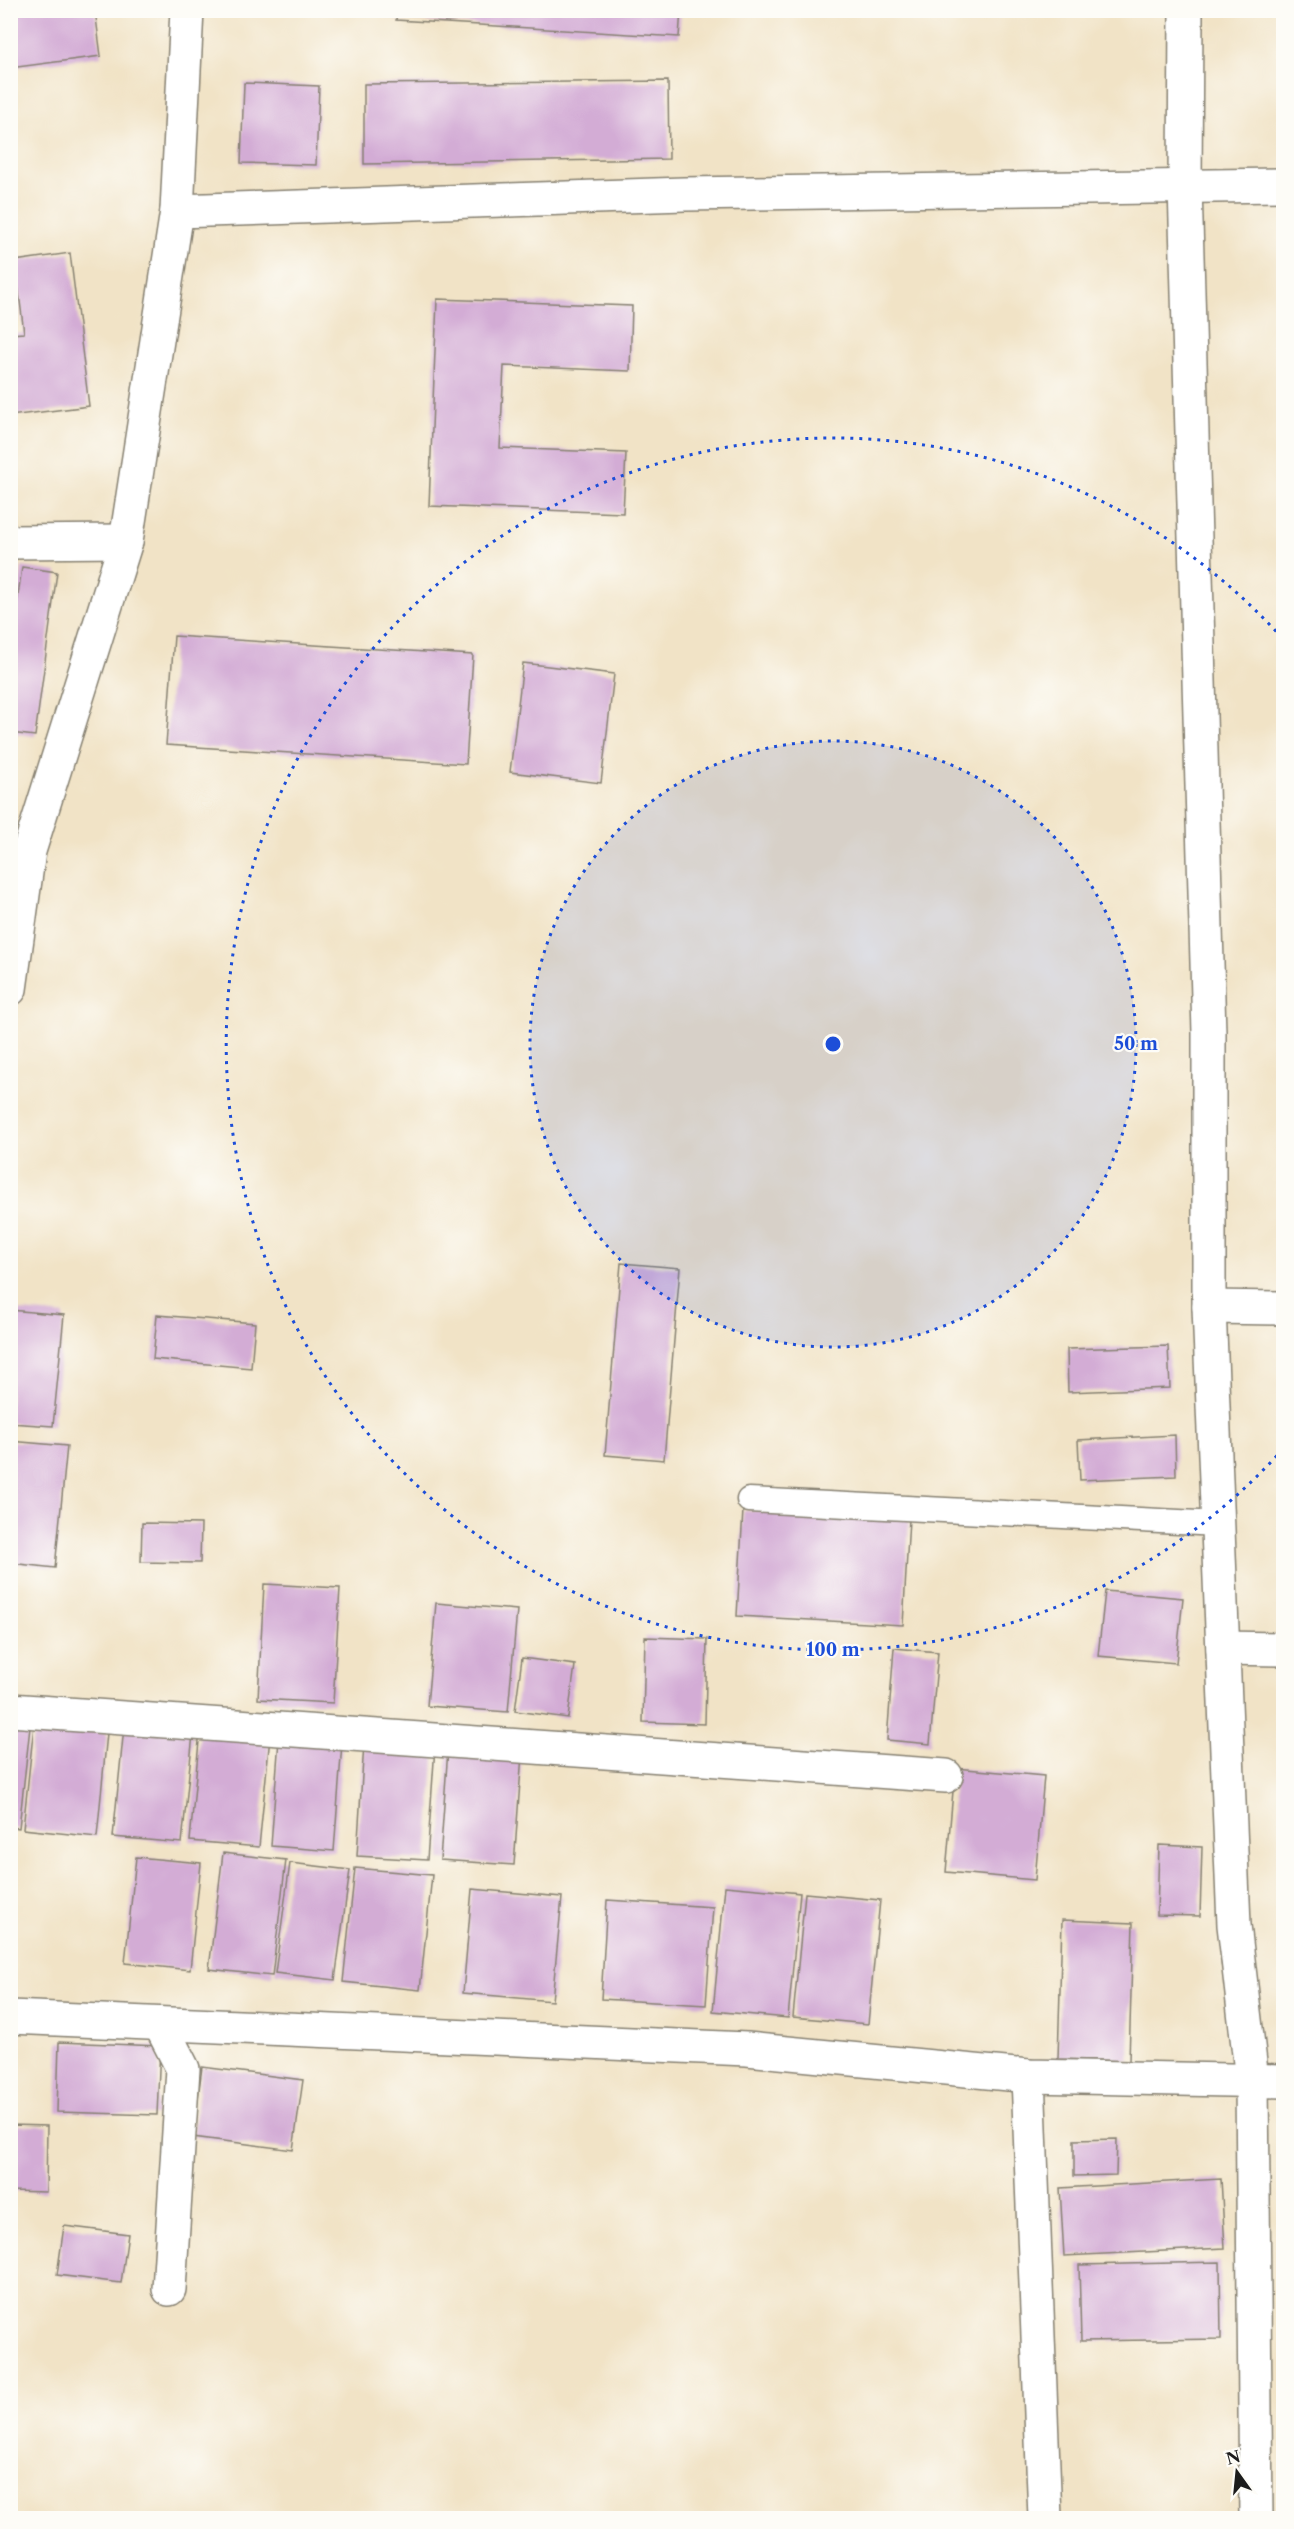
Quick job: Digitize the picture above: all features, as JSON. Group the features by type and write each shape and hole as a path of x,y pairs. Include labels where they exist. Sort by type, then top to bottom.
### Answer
{"street":[{"path":"10,989 20,851 126,541 177,211 187,10"},
{"path":"1186,10 1185,186 1209,1034 1209,1307 1234,1925 1252,2080 1265,2514"},
{"path":"177,211 696,194 1284,184"},
{"path":"10,542 126,541"},
{"path":"1209,1307 1284,1308"},
{"path":"1223,1648 1284,1649"},
{"path":"10,1710 946,1776"},
{"path":"10,2017 747,2049 1028,2076 1284,2081"},
{"path":"160,2024 183,2069 169,2289"},
{"path":"1028,2076 1045,2518"}],"lane":[{"path":"749,1500 1218,1524"}],"building":[{"path":"10,10 95,10 101,56 10,68"},
{"path":"397,10 681,10 679,37 396,20"},
{"path":"668,81 669,159 364,164 364,84"},
{"path":"244,83 319,86 316,165 241,163"},
{"path":"70,253 89,406 10,416 10,334 24,333 15,261"},
{"path":"437,299 632,306 630,371 504,366 500,448 626,453 623,513 429,506"},
{"path":"22,567 57,572 35,736 10,733 10,653"},
{"path":"174,636 473,655 466,764 166,745"},
{"path":"523,663 614,674 601,783 510,772"},
{"path":"621,1263 680,1268 664,1460 605,1455"},
{"path":"10,1310 64,1315 53,1426 10,1423"},
{"path":"157,1315 255,1323 251,1368 153,1359"},
{"path":"1168,1346 1170,1388 1068,1392 1067,1349"},
{"path":"1175,1435 1176,1476 1080,1480 1078,1440"},
{"path":"10,1441 67,1446 55,1568 10,1563"},
{"path":"743,1510 909,1519 903,1625 737,1616"},
{"path":"142,1523 201,1524 200,1563 141,1562"},
{"path":"264,1584 340,1588 333,1703 258,1699"},
{"path":"1105,1591 1183,1598 1176,1663 1098,1656"},
{"path":"436,1603 517,1610 508,1712 427,1706"},
{"path":"645,1637 707,1639 705,1724 643,1722"},
{"path":"894,1648 938,1652 930,1744 887,1740"},
{"path":"522,1658 575,1665 568,1718 515,1711"},
{"path":"10,1725 30,1727 19,1828 10,1827"},
{"path":"34,1725 107,1733 97,1837 23,1829"},
{"path":"124,1727 193,1734 182,1843 113,1837"},
{"path":"200,1730 270,1737 259,1847 190,1841"},
{"path":"279,1739 342,1743 334,1851 271,1846"},
{"path":"364,1743 435,1747 427,1860 357,1856"},
{"path":"448,1749 522,1754 514,1865 440,1860"},
{"path":"955,1768 1044,1776 1035,1880 946,1872"},
{"path":"1159,1845 1202,1847 1200,1916 1157,1915"},
{"path":"223,1853 286,1860 272,1976 209,1969"},
{"path":"136,1857 201,1863 190,1970 125,1963"},
{"path":"290,1863 350,1870 335,1980 275,1973"},
{"path":"355,1868 432,1875 420,1990 343,1982"},
{"path":"725,1886 800,1893 788,2018 713,2011"},
{"path":"472,1889 562,1897 552,2001 463,1993"},
{"path":"805,1893 880,1900 868,2024 793,2017"},
{"path":"607,1900 713,1907 706,2005 601,1999"},
{"path":"1062,1920 1133,1923 1129,2061 1058,2059"},
{"path":"10,2037 15,2037 12,2067 10,2067"},
{"path":"59,2042 160,2046 157,2115 57,2112"},
{"path":"202,2067 303,2080 293,2150 193,2137"},
{"path":"10,2125 47,2126 46,2192 10,2191"},
{"path":"1117,2139 1116,2175 1074,2176 1074,2140"},
{"path":"1221,2179 1225,2248 1064,2256 1060,2188"},
{"path":"64,2226 128,2234 121,2283 57,2275"},
{"path":"1220,2262 1221,2339 1081,2341 1079,2265"}]}
